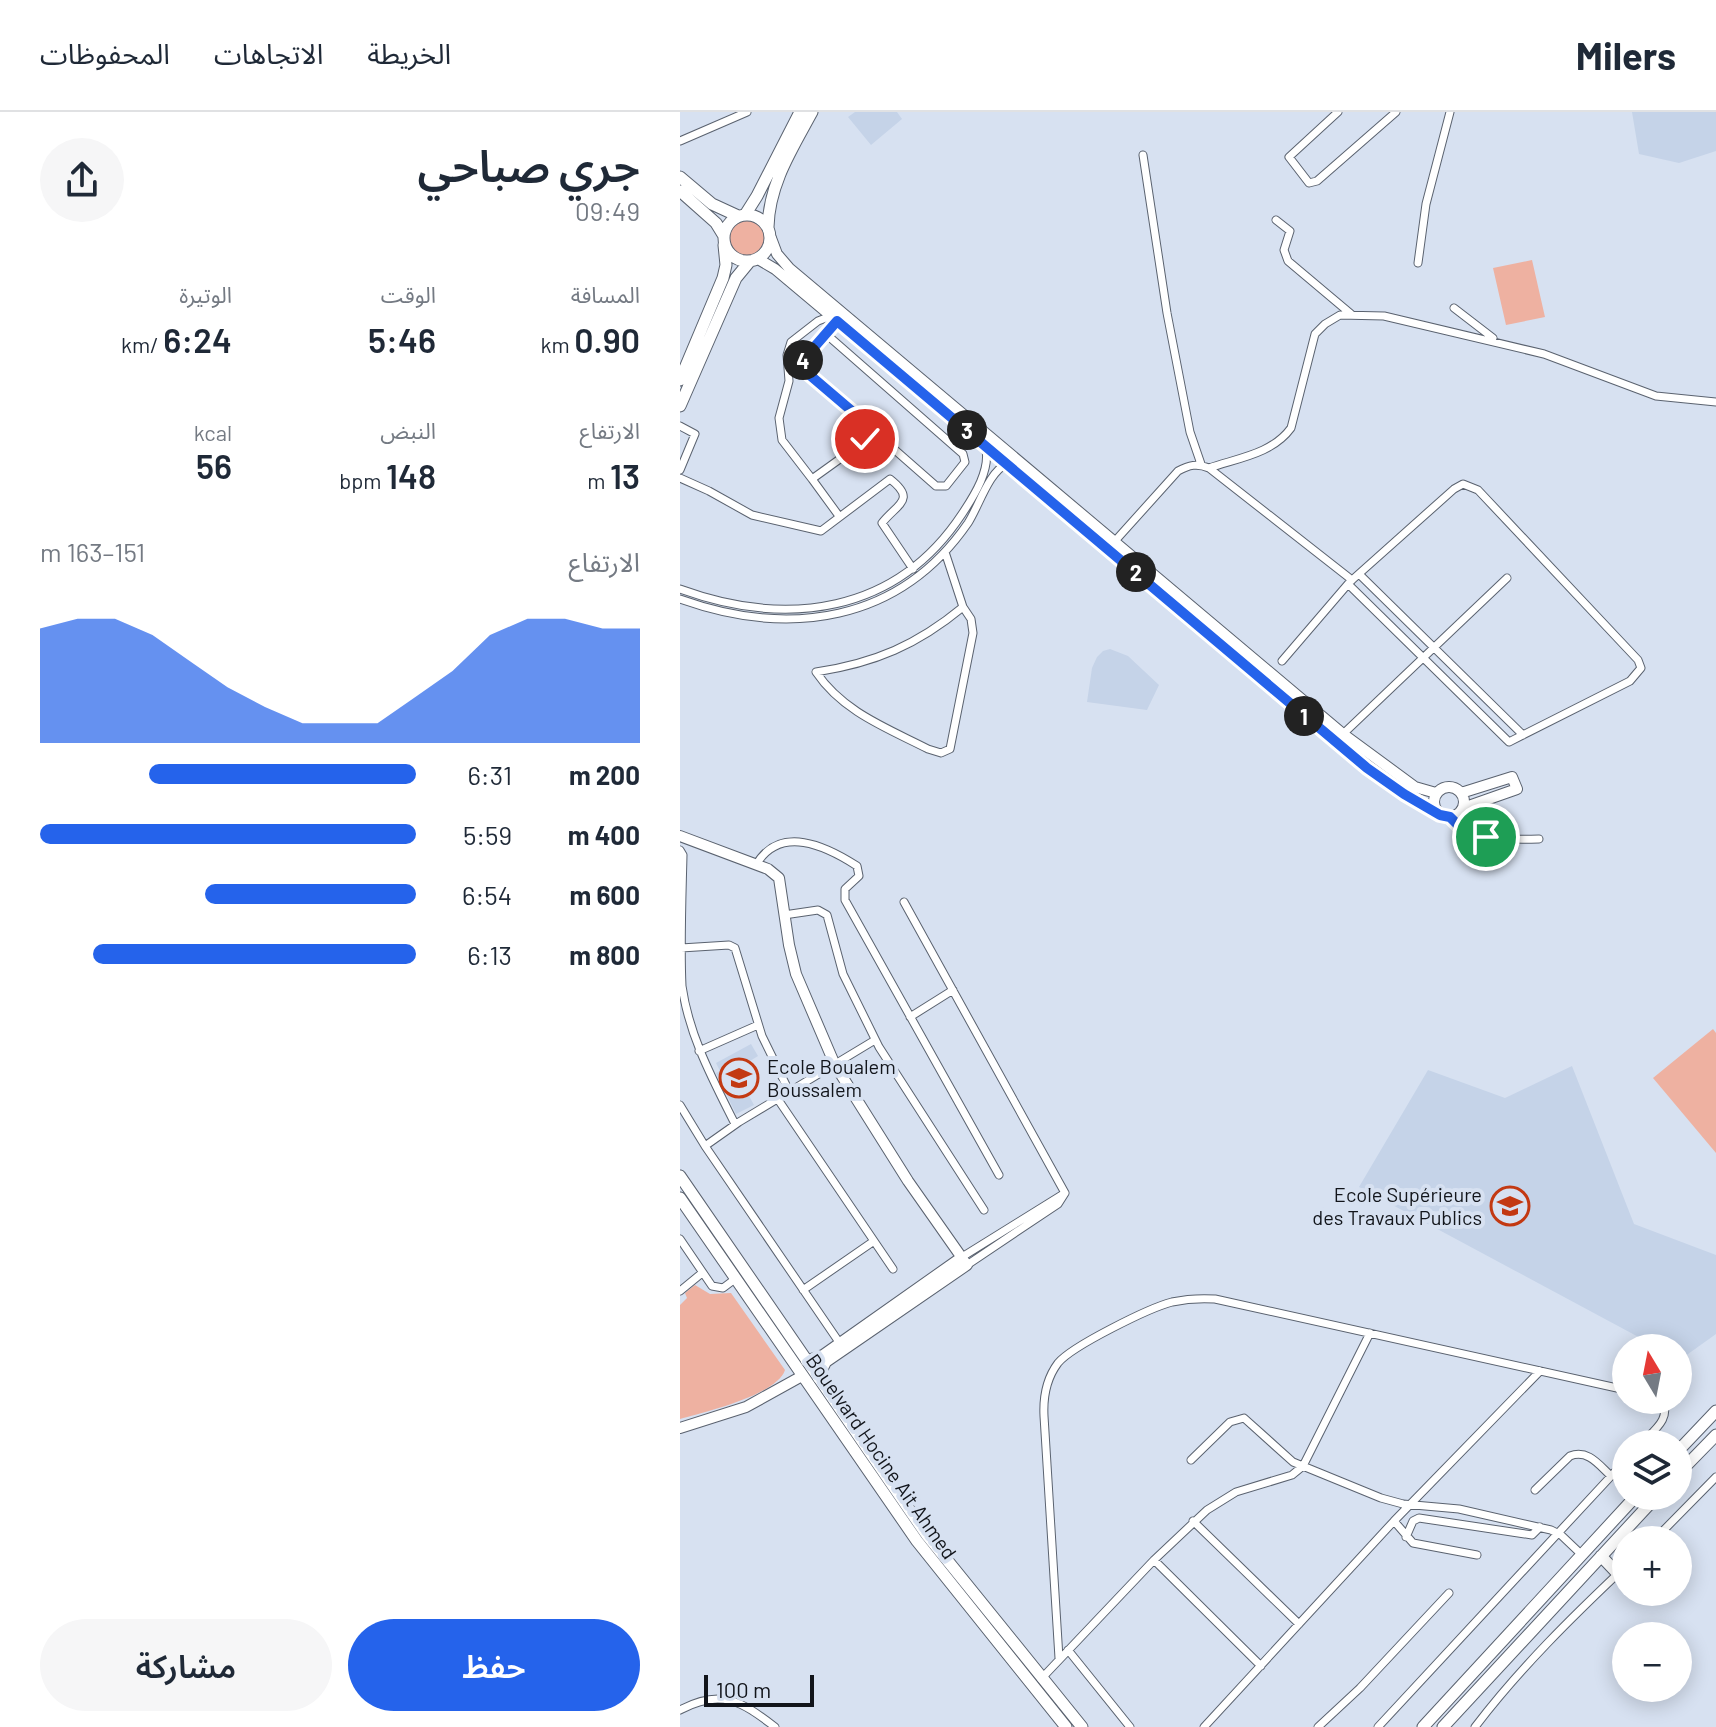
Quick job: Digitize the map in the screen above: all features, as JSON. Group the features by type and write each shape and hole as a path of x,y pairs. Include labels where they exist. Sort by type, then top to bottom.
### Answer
{"main road":[{"path":"680,380 723,278 726,265 724,240 728,224 741,216 757,196 800,112"},
{"path":"680,406 736,278 765,254 770,233 769,205 776,183 812,112"},
{"path":"680,177 712,204 741,216 759,218 770,233"},
{"path":"680,191 716,223 734,258 754,260"},
{"path":"680,1176 926,1534 1082,1727"},
{"name":"Bouelvard Hocine Ait Ahmed","path":"680,1198 917,1541 1066,1727"},
{"path":"1692,1436 1716,1411"},
{"path":"1692,1460 1716,1435"},
{"path":"1423,1727 1623,1510"},
{"path":"1443,1727 1644,1510"},
{"path":"1601,1556 1612,1563"}],"street":[{"path":"680,141 747,112"},
{"path":"1338,112 1289,157 1309,183 1317,181 1396,112"},
{"path":"1418,263 1426,204 1450,112"},
{"path":"1143,155 1167,313 1190,432 1205,466 1350,582 1509,742 1630,681 1641,668 1638,660 1478,490 1463,484 1350,582 1282,661"},
{"path":"1276,220 1290,231 1284,250 1288,261 1351,314"},
{"path":"770,233 777,254 789,268 1343,734 1415,787 1436,793"},
{"path":"754,260 775,269 1344,750 1404,794 1450,817 1458,825 1486,837 1539,839"},
{"path":"1454,308 1497,342"},
{"path":"1115,541 1178,471 1192,465 1205,466 1264,451 1284,437 1291,428 1315,334 1340,315 1384,316 1497,342 1544,354 1656,396 1716,402"},
{"path":"826,334 963,454 965,462 946,486 936,486 805,371 803,360 826,334 834,318"},
{"path":"834,318 818,321 791,342 787,355 789,381 779,418 782,440 839,516"},
{"path":"680,426 695,434 680,470"},
{"path":"812,479 844,456 873,429"},
{"path":"680,589 741,606 799,609 851,601 875,593 913,569 944,538 965,508 987,463 984,444"},
{"path":"680,599 733,614 783,620 820,617 873,603 915,581 945,552 970,520 995,470 1007,464"},
{"path":"680,478 742,511 821,531 886,479 893,480 904,498 882,523 913,569"},
{"path":"945,552 963,607 971,619 973,633 952,746 946,752 928,749 853,711 834,696 816,672 860,664 917,641 963,607"},
{"path":"1359,574 1523,735"},
{"path":"1343,734 1507,578"},
{"path":"1436,811 1433,802 1436,793 1449,786 1461,793 1512,777 1517,789 1463,808 1450,817"},
{"path":"1461,793 1463,808"},
{"path":"680,836 772,871 779,878 796,974 835,1065 908,1181 965,1261"},
{"path":"756,865 764,852 772,847 803,842 816,843 857,866 859,876 846,886 844,898 999,1175"},
{"path":"680,850 683,855 682,989 699,1051 735,1124"},
{"path":"806,1361 842,1346 1065,1193 904,902"},
{"path":"784,915 818,910 827,915 844,976 875,1040 984,1210"},
{"path":"681,948 733,946 758,1025 789,1091"},
{"path":"910,1017 953,990"},
{"path":"699,1051 758,1025"},
{"path":"705,1146 735,1124 875,1040"},
{"path":"777,1098 893,1269"},
{"path":"680,1105 842,1346"},
{"path":"680,1239 712,1286 727,1286 735,1279"},
{"path":"803,1290 874,1241"},
{"path":"680,1291 702,1273"},
{"path":"1059,1658 1043,1403 1049,1377 1064,1356 1075,1347 1166,1304 1215,1299 1612,1387"},
{"path":"1041,1679 1193,1521 1228,1496 1292,1475 1303,1466 1370,1333"},
{"path":"818,1378 826,1362 842,1346"},
{"path":"1204,1727 1410,1504 1540,1371"},
{"path":"680,1428 746,1407 802,1376"},
{"path":"1654,1430 1665,1414"},
{"path":"1191,1460 1230,1422 1240,1418 1251,1421 1289,1458 1303,1466 1381,1498 1459,1509 1540,1527 1558,1533 1582,1555"},
{"path":"1378,1727 1611,1476 1589,1456 1577,1454 1570,1456 1535,1490"},
{"path":"1668,1526 1716,1477"},
{"path":"1406,1537 1413,1521 1419,1518 1532,1535 1540,1527"},
{"path":"1193,1521 1299,1624"},
{"path":"1394,1521 1413,1543 1477,1555"},
{"path":"1154,1560 1261,1666"},
{"path":"1475,1727 1521,1670 1612,1580"},
{"path":"1318,1727 1360,1688 1449,1593"},
{"path":"1068,1650 1130,1727"},
{"path":"680,1710 704,1700 729,1700 752,1710 775,1727"}],"shaded area":[{"path":"855,112 897,112 902,119 871,145 848,117"},
{"path":"1632,112 1716,112 1716,151 1679,163 1639,154"},
{"path":"747,221 760,226 765,239 760,252 747,257 734,252 729,239 734,226"},
{"path":"1532,260 1545,317 1506,325 1493,268"},
{"path":"1110,649 1128,656 1159,685 1147,710 1087,702 1092,668 1097,657"},
{"path":"1713,1029 1716,1033 1716,1153 1653,1078"},
{"name":"Ecole Boualem Boussalem","path":"751,1044 758,1056 750,1061 759,1080 751,1084 753,1091 748,1094 754,1105 736,1114 716,1073 720,1071 716,1063"},
{"name":"Ecole Supérieure des Travaux Publics","path":"1572,1066 1634,1224 1716,1255 1716,1334 1692,1351 1692,1334 1633,1334 1359,1187 1428,1070 1505,1098"},
{"path":"695,1285 710,1294 731,1293 785,1370 779,1379 755,1395 680,1419 680,1305 687,1298 685,1293"}],"place":[{"name":"Ecole Boualem Boussalem","path":"739,1078"},
{"name":"Ecole Supérieure des Travaux Publics","path":"1510,1206"}],"route":[{"path":"865,439 873,429 802,366 803,360 837,321 1333,741 1404,794 1440,815 1450,817 1469,831 1486,837"}]}
